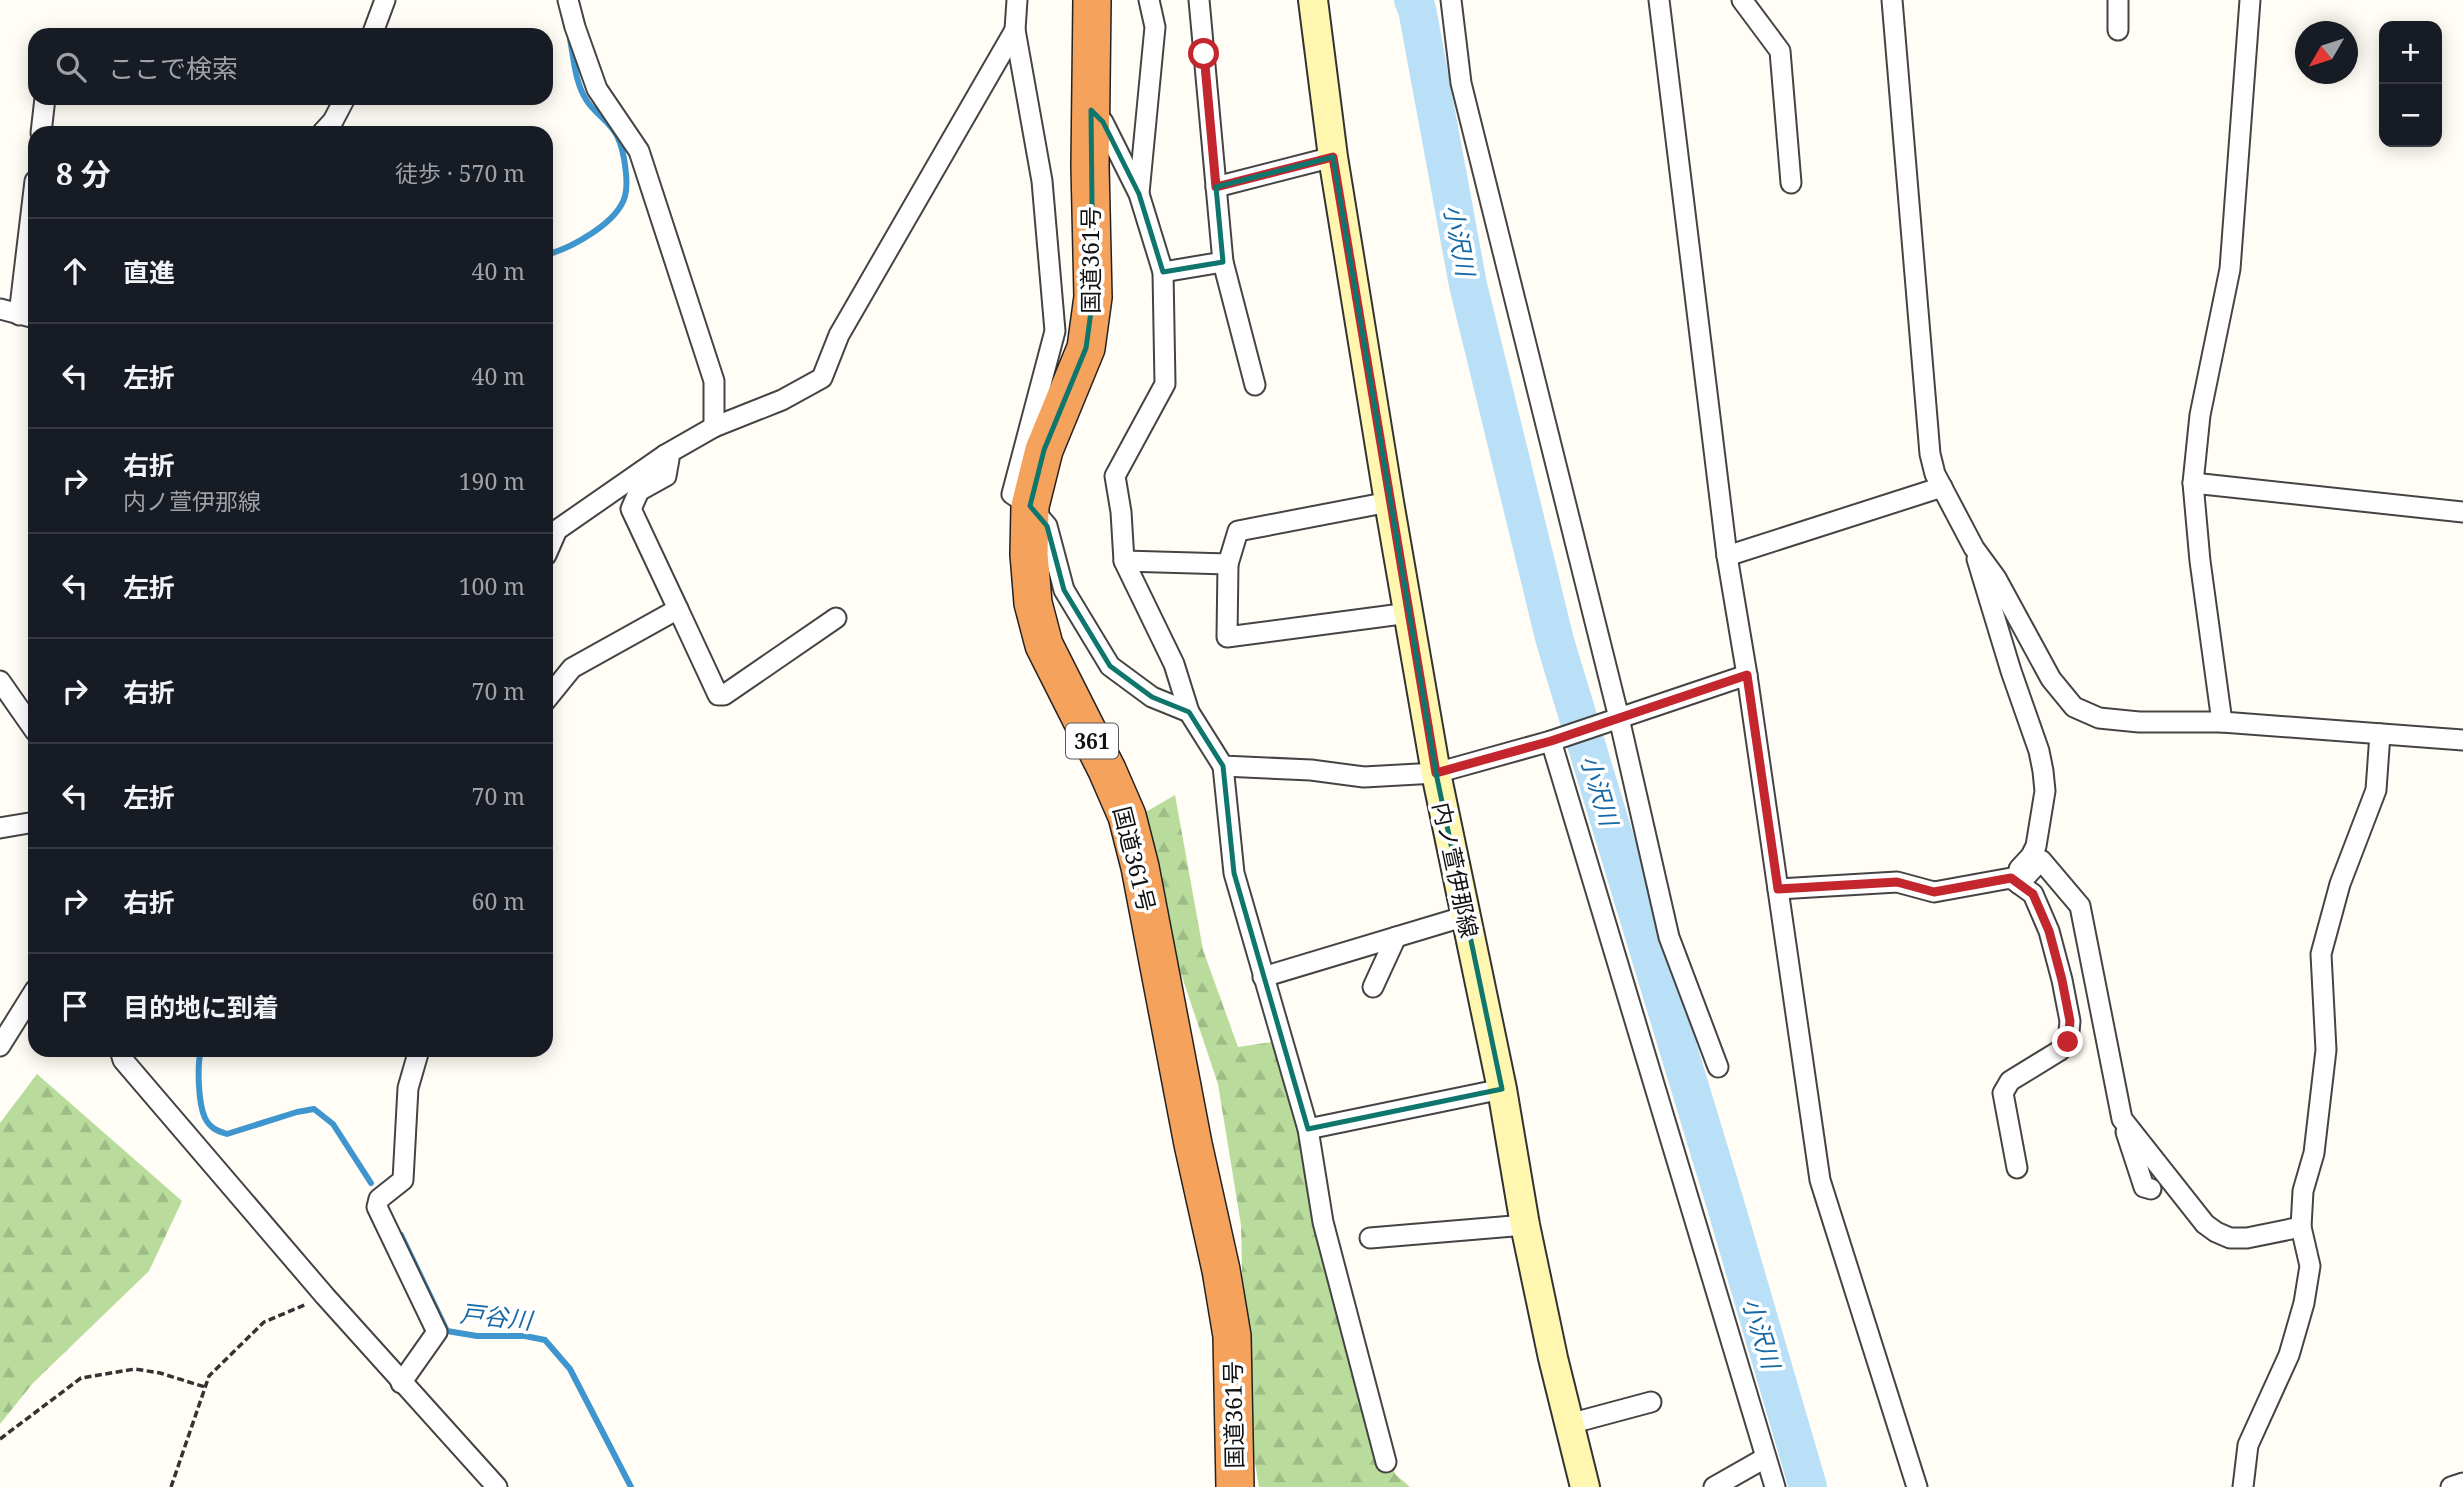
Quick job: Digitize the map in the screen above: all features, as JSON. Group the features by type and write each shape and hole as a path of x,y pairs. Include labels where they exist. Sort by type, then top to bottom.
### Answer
{"highway":[{"name":"国道361号","path":"1092,0 1090,166 1093,297 1086,348 1044,450 1030,506 1029,554 1033,603 1044,645 1128,816 1140,867 1230,1323 1235,1487"}],"main road":[{"name":"内ノ萱伊那線","path":"1313,0 1333,157 1436,773 1502,1089 1525,1225 1585,1487"}],"street":[{"path":"375,28 385,0"},
{"path":"568,0 597,89 639,150 714,381 714,427"},
{"path":"1017,0 1015,30 1042,181 1055,331 1012,494 1030,506 1047,526 1064,590 1110,666 1152,697 1189,712"},
{"path":"1139,194 1155,27 1149,0"},
{"path":"1199,0 1223,262 1255,385"},
{"path":"1451,0 1461,83 1619,718 1669,937 1718,1066"},
{"path":"1659,0 1727,556 1747,675 1820,1180 1917,1487"},
{"path":"1742,0 1780,51 1791,183"},
{"path":"1892,0 1930,454 1935,474 1974,548 1996,578 2051,678 2074,707 2099,718 2139,722 2222,722 2463,740"},
{"path":"2118,0 2118,30"},
{"path":"2222,722 2200,561 2193,483 2200,415 2230,269 2250,0"},
{"path":"553,538 556,530 665,455 714,427 782,400 822,378 839,335 1015,30"},
{"path":"42,126 44,105"},
{"path":"328,126 341,105"},
{"path":"1091,110 1103,122 1139,194 1163,272 1165,384 1115,476 1121,512 1124,561 1174,664 1189,712 1223,766 1234,873 1308,1129 1323,1222 1386,1462"},
{"path":"1216,187 1333,157"},
{"path":"18,314 28,236"},
{"path":"1163,272 1223,262"},
{"path":"665,455 669,459 666,476 639,491 631,509 718,695 724,695 836,618"},
{"path":"2193,483 2463,512"},
{"path":"1727,556 1942,487"},
{"path":"1389,502 1238,531 1228,564 1227,637 1409,613"},
{"path":"1974,548 2043,771 2045,790 2036,846 2015,881"},
{"path":"1124,561 1228,564"},
{"path":"553,691 572,668 677,609"},
{"path":"1223,766 1311,770 1364,777 1436,773 1554,740 1747,675"},
{"path":"0,681 28,721"},
{"path":"2244,1487 2248,1445 2288,1355 2304,1303 2310,1266 2301,1227 2303,1191 2314,1153 2326,1049 2321,954 2340,884 2376,790 2380,734"},
{"path":"1554,740 1774,1487"},
{"path":"0,828 28,823"},
{"path":"1778,889 1897,882 1934,892 2015,881 2041,860 2080,906 2122,1119 2140,1178 2144,1187 2151,1189"},
{"path":"2015,881 2033,894 2049,931 2070,1021 2068,1042 2059,1051 2010,1081 2003,1093 2017,1168"},
{"path":"1263,977 1466,916"},
{"path":"1373,987 1396,937"},
{"path":"0,1046 28,1000"},
{"path":"122,1057 325,1296 497,1487"},
{"path":"401,1383 437,1332 377,1206 379,1199 403,1180 408,1088 417,1057"},
{"path":"1308,1129 1502,1089"},
{"path":"2122,1119 2205,1224 2216,1231 2230,1238 2247,1238 2301,1227"},
{"path":"1370,1238 1525,1225"},
{"path":"1569,1424 1651,1402"},
{"path":"1714,1487 1765,1458"},
{"path":"2451,1487 2463,1483"}],"path":[{"path":"171,1487 209,1376 264,1322 325,1296"},
{"path":"0,1439 81,1378 135,1369 160,1373 205,1387"}],"highlighted area":[{"path":"1091,110 1103,122 1139,194 1163,272 1223,262 1216,187 1333,157 1436,773 1502,1089 1308,1129 1234,873 1223,766 1189,712 1152,697 1110,666 1064,590 1047,526 1030,506 1044,450 1086,348 1093,297"}],"green space":[{"path":"1175,795 1203,950 1238,1047 1272,1042 1294,1074 1321,1257 1395,1474 1410,1487 1259,1487 1245,1405 1241,1225 1218,1084 1153,890 1144,813"},
{"path":"37,1074 182,1201 149,1271 33,1383 0,1424 0,1123"}],"waterway":[{"name":"小沢川","path":"1413,0 1417,9 1468,285 1555,641 1808,1487"},
{"name":"戸谷川","path":"553,252 568,247 604,225 621,206 626,190 620,144 612,128 590,106 583,94 570,39"},
{"name":"戸谷川","path":"200,1057 201,1103 205,1118 212,1127 227,1134 314,1109 333,1124 371,1183"},
{"name":"戸谷川","path":"401,1235 447,1331 477,1336 525,1336 545,1340 570,1369 631,1487"}],"route":[{"path":"1204,54 1216,187 1333,157 1436,773 1551,741 1747,675 1778,889 1897,882 1934,892 2011,878 2033,894 2049,931 2070,1021 2068,1042"}]}
